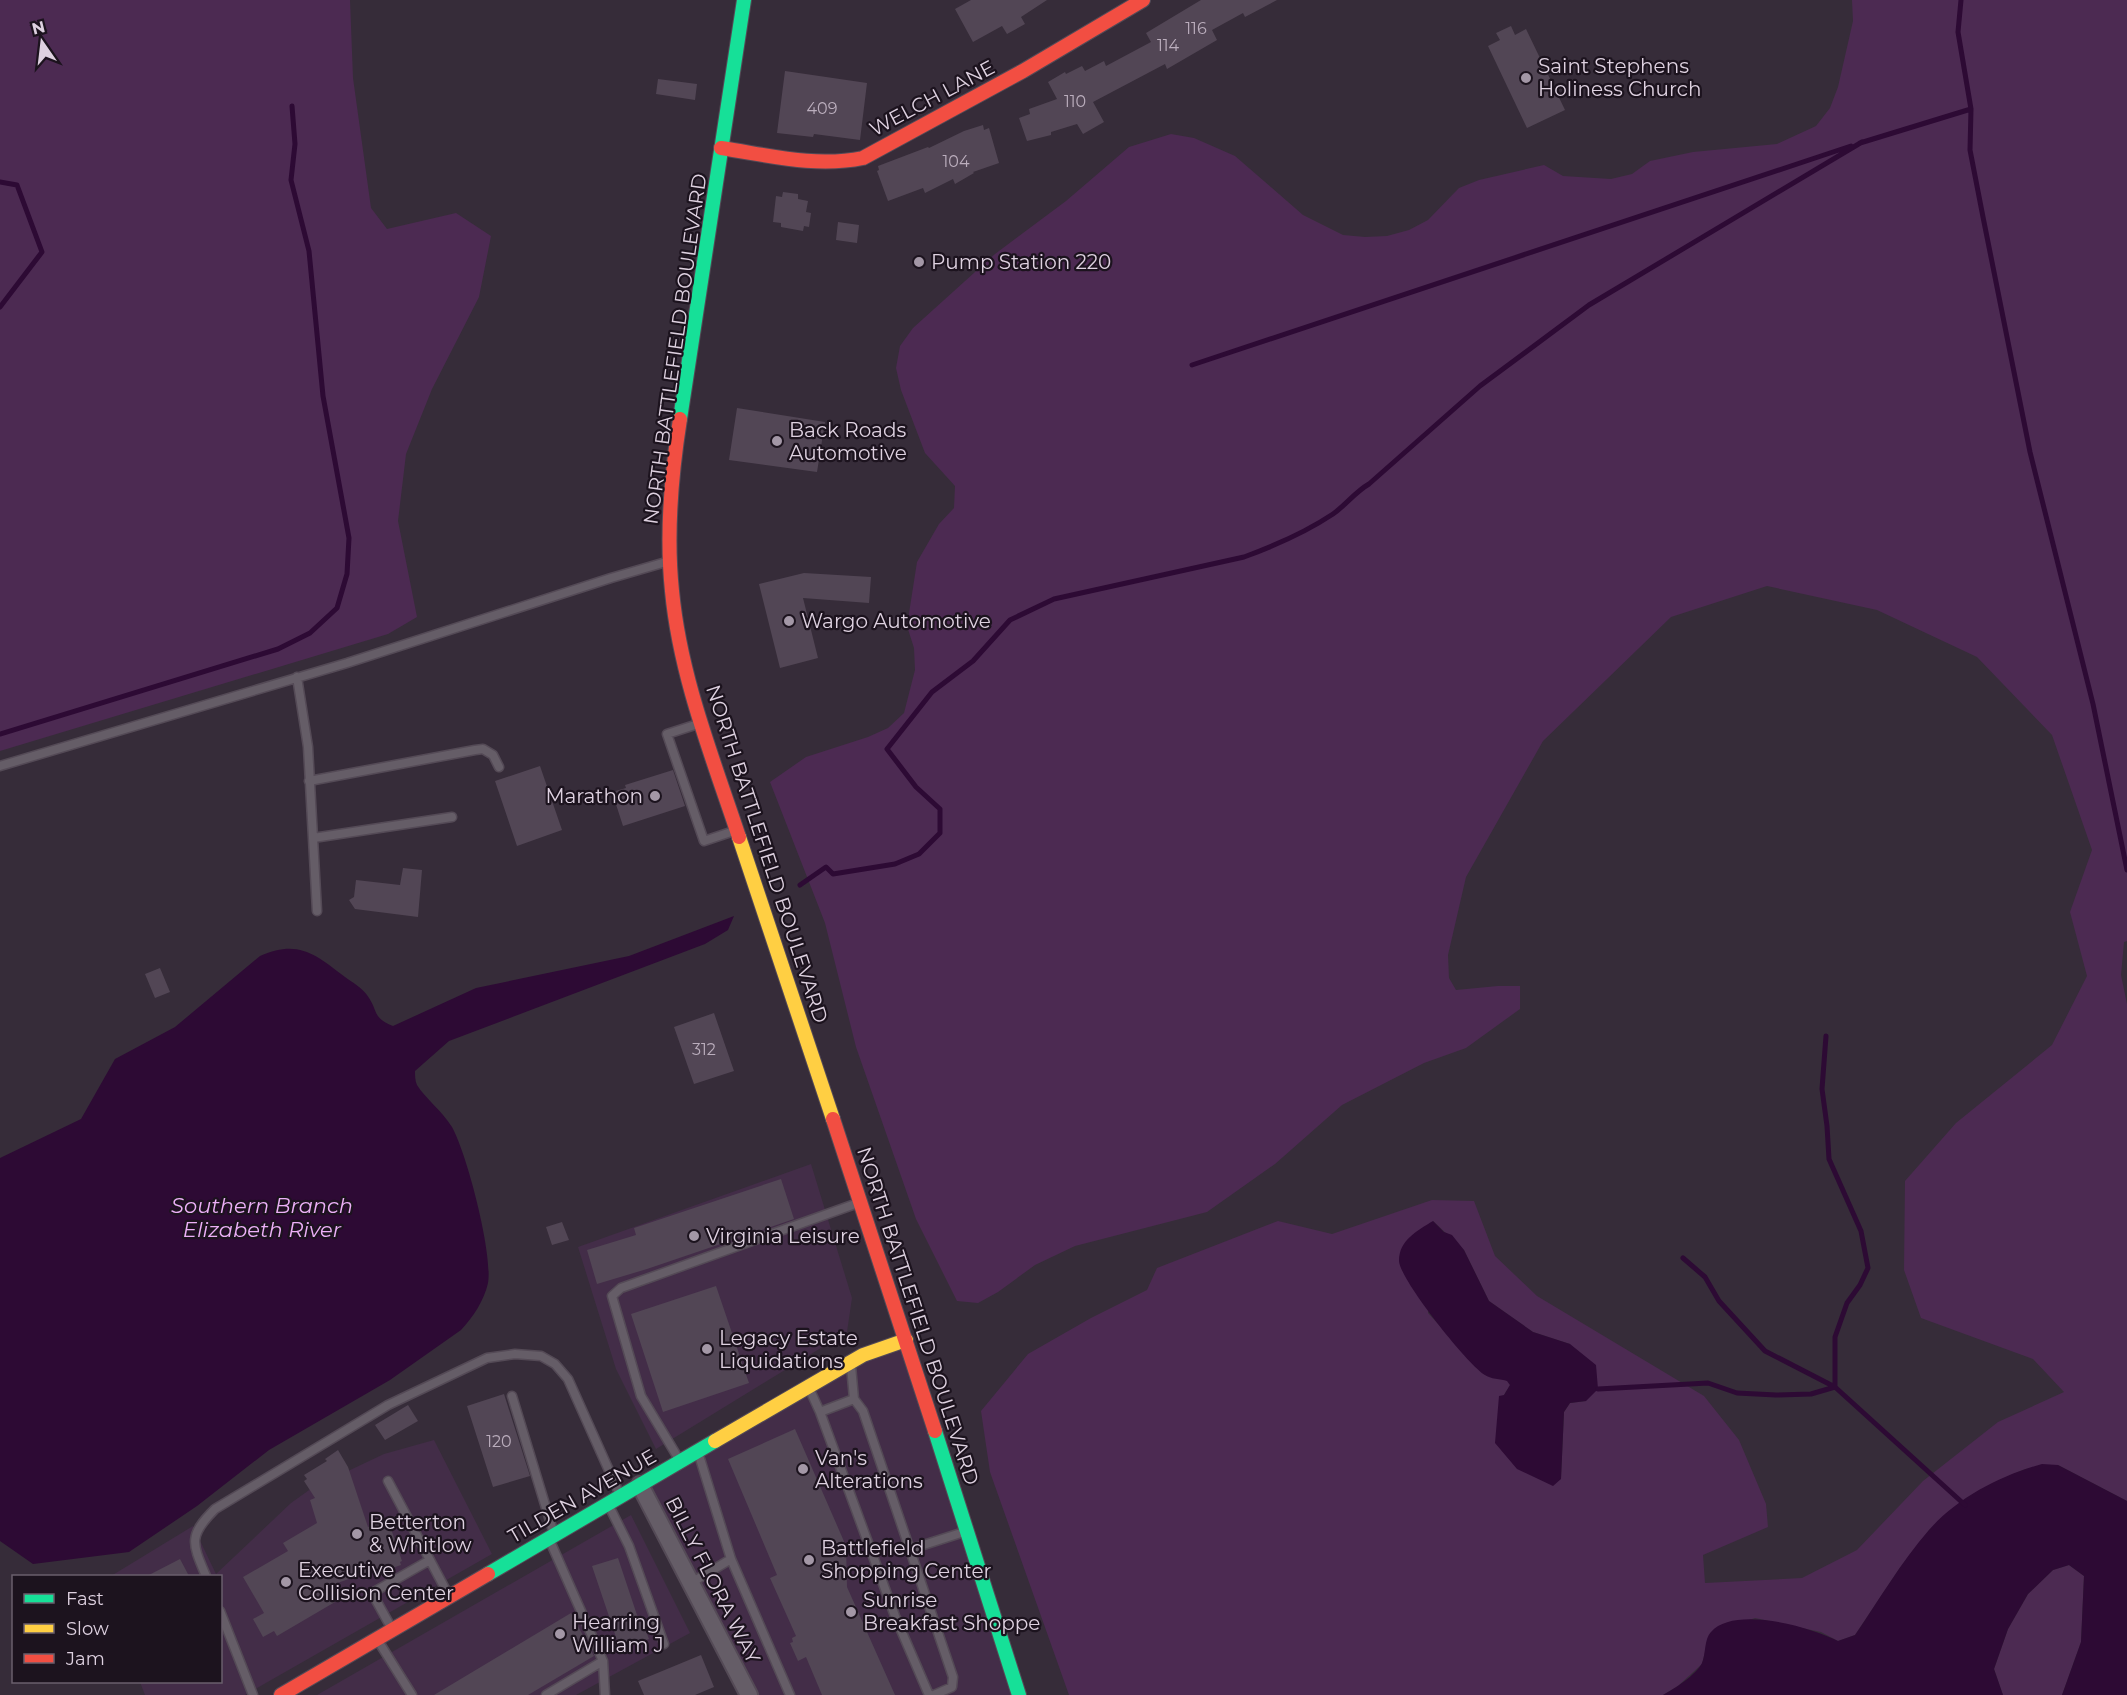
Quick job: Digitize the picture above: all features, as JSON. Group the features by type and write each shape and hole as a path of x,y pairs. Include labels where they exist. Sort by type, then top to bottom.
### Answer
{"main road":[{"name":"NORTH BATTLEFIELD BOULEVARD","path":"744,0 671,496 669,561 677,629 701,723 906,1340 1018,1695"},
{"name":"WELCH LANE","path":"722,148 828,163 849,162 863,158 1023,71 1143,0"},
{"name":"TILDEN AVENUE","path":"281,1695 850,1363 871,1352 906,1340"}],"street":[{"name":"BILLY FLORA WAY","path":"640,1485 749,1695"}],"lane":[{"path":"0,766 297,677 669,561"},
{"path":"297,677 308,747 317,910"},
{"path":"701,723 667,734 704,841 737,830"},
{"path":"309,781 483,749 493,754 499,768"},
{"path":"312,838 452,817"},
{"path":"680,1461 641,1396 612,1296 621,1288 860,1202"},
{"path":"207,1575 198,1557 194,1538 200,1524 215,1509 388,1405 487,1358 515,1354 541,1356 555,1364 568,1379 620,1496"},
{"path":"850,1363 854,1399 863,1411 953,1677 952,1687 934,1695"},
{"path":"808,1387 820,1412 895,1616 929,1695"},
{"path":"512,1396 551,1536 603,1661 605,1695"},
{"path":"820,1412 854,1399"},
{"path":"698,1451 731,1559 790,1695"},
{"path":"388,1481 449,1596"},
{"path":"608,1503 629,1546 664,1644"},
{"path":"910,1550 967,1531"},
{"path":"691,1582 731,1559"},
{"path":"393,1629 372,1593 430,1560"},
{"path":"222,1616 253,1695"},
{"path":"377,1638 412,1695"},
{"path":"546,1695 603,1661"}],"shaded area":[{"path":"0,0 350,0 353,78 371,208 387,229 456,213 491,236 479,297 432,389 406,454 398,521 417,617 388,634 0,751"},
{"path":"1852,0 2127,0 2127,941 2124,942 2121,975 2127,1004 2127,1501 2058,1465 2025,1469 1966,1498 1929,1530 1899,1569 1855,1635 1838,1641 1821,1632 1755,1618 1710,1633 1702,1664 1678,1686 1663,1695 1069,1695 990,1472 981,1411 1028,1354 1091,1318 1147,1290 1157,1268 1278,1221 1332,1234 1432,1200 1474,1201 1495,1256 1537,1296 1704,1396 1739,1440 1766,1504 1768,1527 1703,1555 1705,1583 1802,1578 1857,1550 1923,1481 1998,1422 2064,1392 2033,1359 1921,1318 1904,1270 1905,1181 1956,1123 2052,1045 2087,976 2070,912 2092,850 2052,735 1977,657 1877,610 1767,586 1671,617 1543,741 1466,877 1448,955 1449,978 1456,990 1520,986 1520,1009 1466,1048 1424,1063 1342,1105 1275,1164 1207,1212 1075,1246 1035,1265 998,1292 978,1303 957,1301 916,1219 856,1047 825,923 770,782 806,757 868,737 888,728 904,713 915,670 914,648 907,626 917,562 939,524 954,508 955,486 925,453 901,390 896,368 900,346 913,328 995,254 1066,201 1129,147 1171,134 1194,138 1235,156 1303,215 1343,235 1387,236 1409,230 1428,220 1459,188 1479,180 1544,165 1563,176 1611,179 1632,174 1650,161 1693,152 1777,144 1816,126 1830,108 1838,87 1853,21","holes":["1433,1221 1464,1250 1489,1301 1533,1332 1570,1344 1586,1401 1570,1403 1564,1412 1561,1478 1504,1395 1510,1385 1507,1380 1485,1375 1428,1313"]},
{"path":"811,1164 852,1298 847,1332 656,1449 616,1369 578,1247"},
{"path":"906,1340 1019,1695 749,1695 640,1485"},
{"path":"434,1440 492,1554 245,1695 145,1695 140,1683 222,1683 222,1575 113,1575 193,1526 216,1574 291,1503 312,1488 384,1454"},
{"path":"631,1515 690,1633 576,1695 317,1695"},
{"path":"2069,1565 2084,1576 2081,1642 2062,1695 2003,1695 1994,1669 2008,1629 2028,1594 2053,1570"}],"water":[{"name":"Southern Branch Elizabeth River","path":"734,916 728,930 705,944 449,1041 415,1071 417,1085 448,1121 458,1140 478,1204 487,1250 489,1269 484,1296 470,1320 461,1330 390,1380 269,1450 197,1506 129,1552 33,1564 0,1541 0,1158 81,1119 115,1059 175,1027 260,956 273,951 296,949 315,956 362,990 381,1020 393,1026 476,988 629,956"},
{"path":"1433,1221 1444,1232 1452,1235 1464,1250 1489,1301 1533,1332 1570,1344 1596,1365 1598,1389 1586,1401 1570,1403 1564,1412 1561,1479 1553,1486 1517,1469 1495,1443 1499,1396 1504,1395 1510,1385 1507,1381 1485,1375 1476,1368 1422,1303 1402,1271 1399,1261 1402,1247 1410,1237"},
{"path":"2042,1464 2058,1465 2127,1501 2127,1695 2062,1695 2081,1642 2084,1576 2069,1565 2053,1570 2028,1594 2008,1629 1994,1669 2003,1695 1663,1695 1695,1672 1702,1663 1709,1635 1722,1624 1754,1619 1792,1625 1838,1641 1855,1635 1909,1555 1940,1518 1966,1498 1996,1481"}],"building":[{"path":"971,0 1047,0 1021,17 1025,24 1007,34 1002,26 973,42 955,9"},
{"path":"1201,0 1277,0 1245,17 1243,13 1212,30 1217,40 1167,69 1165,64 1093,102 1104,122 1083,134 1077,124 1051,132 1051,135 1027,141 1019,118 1030,114 1029,109 1057,99 1048,82 1065,72 1066,74 1082,66 1085,71 1104,61 1106,66 1151,42 1146,33"},
{"name":"Saint Stephens Holiness Church","path":"1511,26 1515,35 1526,29 1565,110 1527,128 1488,46 1500,40 1496,33"},
{"path":"785,71 867,83 860,140 814,134 813,137 777,133"},
{"path":"658,79 697,84 695,100 656,94"},
{"path":"983,125 984,130 989,128 999,163 973,172 955,184 953,179 925,193 923,188 888,201 877,171 878,166"},
{"path":"783,192 798,194 798,199 808,201 806,212 811,213 809,227 804,226 803,231 781,227 781,223 773,222 776,196 782,197"},
{"path":"838,222 859,225 857,243 836,240"},
{"name":"Back Roads Automotive","path":"737,408 825,422 817,472 729,460"},
{"name":"Wargo Automotive","path":"804,573 871,577 869,603 803,598 818,658 780,668 759,584"},
{"path":"540,766 562,830 517,846 495,781"},
{"name":"Marathon","path":"673,770 685,806 623,826 612,792 626,788 625,785"},
{"path":"403,868 422,870 418,917 355,909 349,900 354,897 356,880 400,885"},
{"path":"160,968 170,992 155,998 145,974"},
{"path":"714,1013 734,1071 694,1084 674,1027"},
{"path":"781,1179 794,1219 597,1284 587,1250 636,1235 634,1228"},
{"path":"562,1222 569,1240 552,1245 546,1227"},
{"path":"716,1286 749,1383 663,1412 631,1314"},
{"path":"504,1394 530,1476 493,1487 467,1406"},
{"path":"408,1405 418,1421 385,1440 375,1425"},
{"name":"Battlefield Shopping Center","path":"795,1429 846,1546 847,1587 895,1695 822,1695 806,1657 798,1661 790,1643 796,1636 770,1578 777,1575 728,1459"},
{"path":"338,1450 348,1467 368,1527 388,1520 402,1561 401,1565 381,1572 380,1568 326,1587 335,1602 277,1636 274,1631 263,1637 253,1619 264,1613 243,1577 288,1551 283,1543 317,1523 310,1500 315,1498 304,1481 307,1479 304,1475 327,1461 325,1459"},
{"path":"618,1558 638,1618 641,1617 649,1639 620,1649 592,1566"},
{"path":"180,1559 188,1575 149,1575"},
{"name":"Hearring William J","path":"571,1613 594,1656 528,1695 434,1695"},
{"path":"701,1655 714,1687 695,1695 644,1695 638,1681"}],"waterway":[{"path":"1961,0 1958,32 1971,109 1970,150 2030,452 2093,704 2127,870"},
{"path":"0,734 278,649 310,633 337,608 347,574 349,538 323,396 309,251 291,180 295,144 292,106"},
{"path":"1860,143 1971,109"},
{"path":"800,885 826,867 833,874 895,864 919,854 940,833 940,809 916,787 887,749 932,692 973,661 1010,620 1054,599 1244,557 1323,521 1369,484 1480,386 1589,305 1862,142"},
{"path":"1192,365 1851,146"},
{"path":"0,182 17,185 42,252 0,307"},
{"path":"1826,1036 1822,1089 1829,1159 1861,1231 1868,1268 1860,1285 1847,1303 1835,1337 1835,1387"},
{"path":"1683,1258 1705,1277 1719,1301 1765,1351 1835,1387 1965,1505"},
{"path":"1598,1389 1708,1383 1737,1393 1776,1395 1811,1394 1835,1387"}],"traffic: fast":[{"path":"680,419 744,0"},
{"path":"935,1431 1019,1695"},
{"path":"488,1574 715,1441"}],"traffic: slow":[{"path":"739,837 833,1119"},
{"path":"715,1441 863,1355 906,1340"}],"traffic: jam":[{"path":"721,148 809,161 827,162 863,158 1023,71 1143,0"},
{"path":"680,419 672,483 670,527 670,570 676,623 698,716 739,837"},
{"path":"833,1119 935,1431"},
{"path":"281,1695 488,1574"}],"place":[{"name":"Saint Stephens Holiness Church","path":"1526,78"},
{"name":"Pump Station 220","path":"919,262"},
{"name":"Back Roads Automotive","path":"777,441"},
{"name":"Wargo Automotive","path":"789,621"},
{"name":"Marathon","path":"655,796"},
{"name":"Virginia Leisure","path":"694,1236"},
{"name":"Legacy Estate Liquidations","path":"707,1349"},
{"name":"Van's Alterations","path":"803,1469"},
{"name":"Betterton & Whitlow","path":"357,1534"},
{"name":"Battlefield Shopping Center","path":"809,1560"},
{"name":"Executive Collision Center","path":"286,1582"},
{"name":"Sunrise Breakfast Shoppe","path":"851,1612"},
{"name":"Hearring William J","path":"560,1634"}]}
